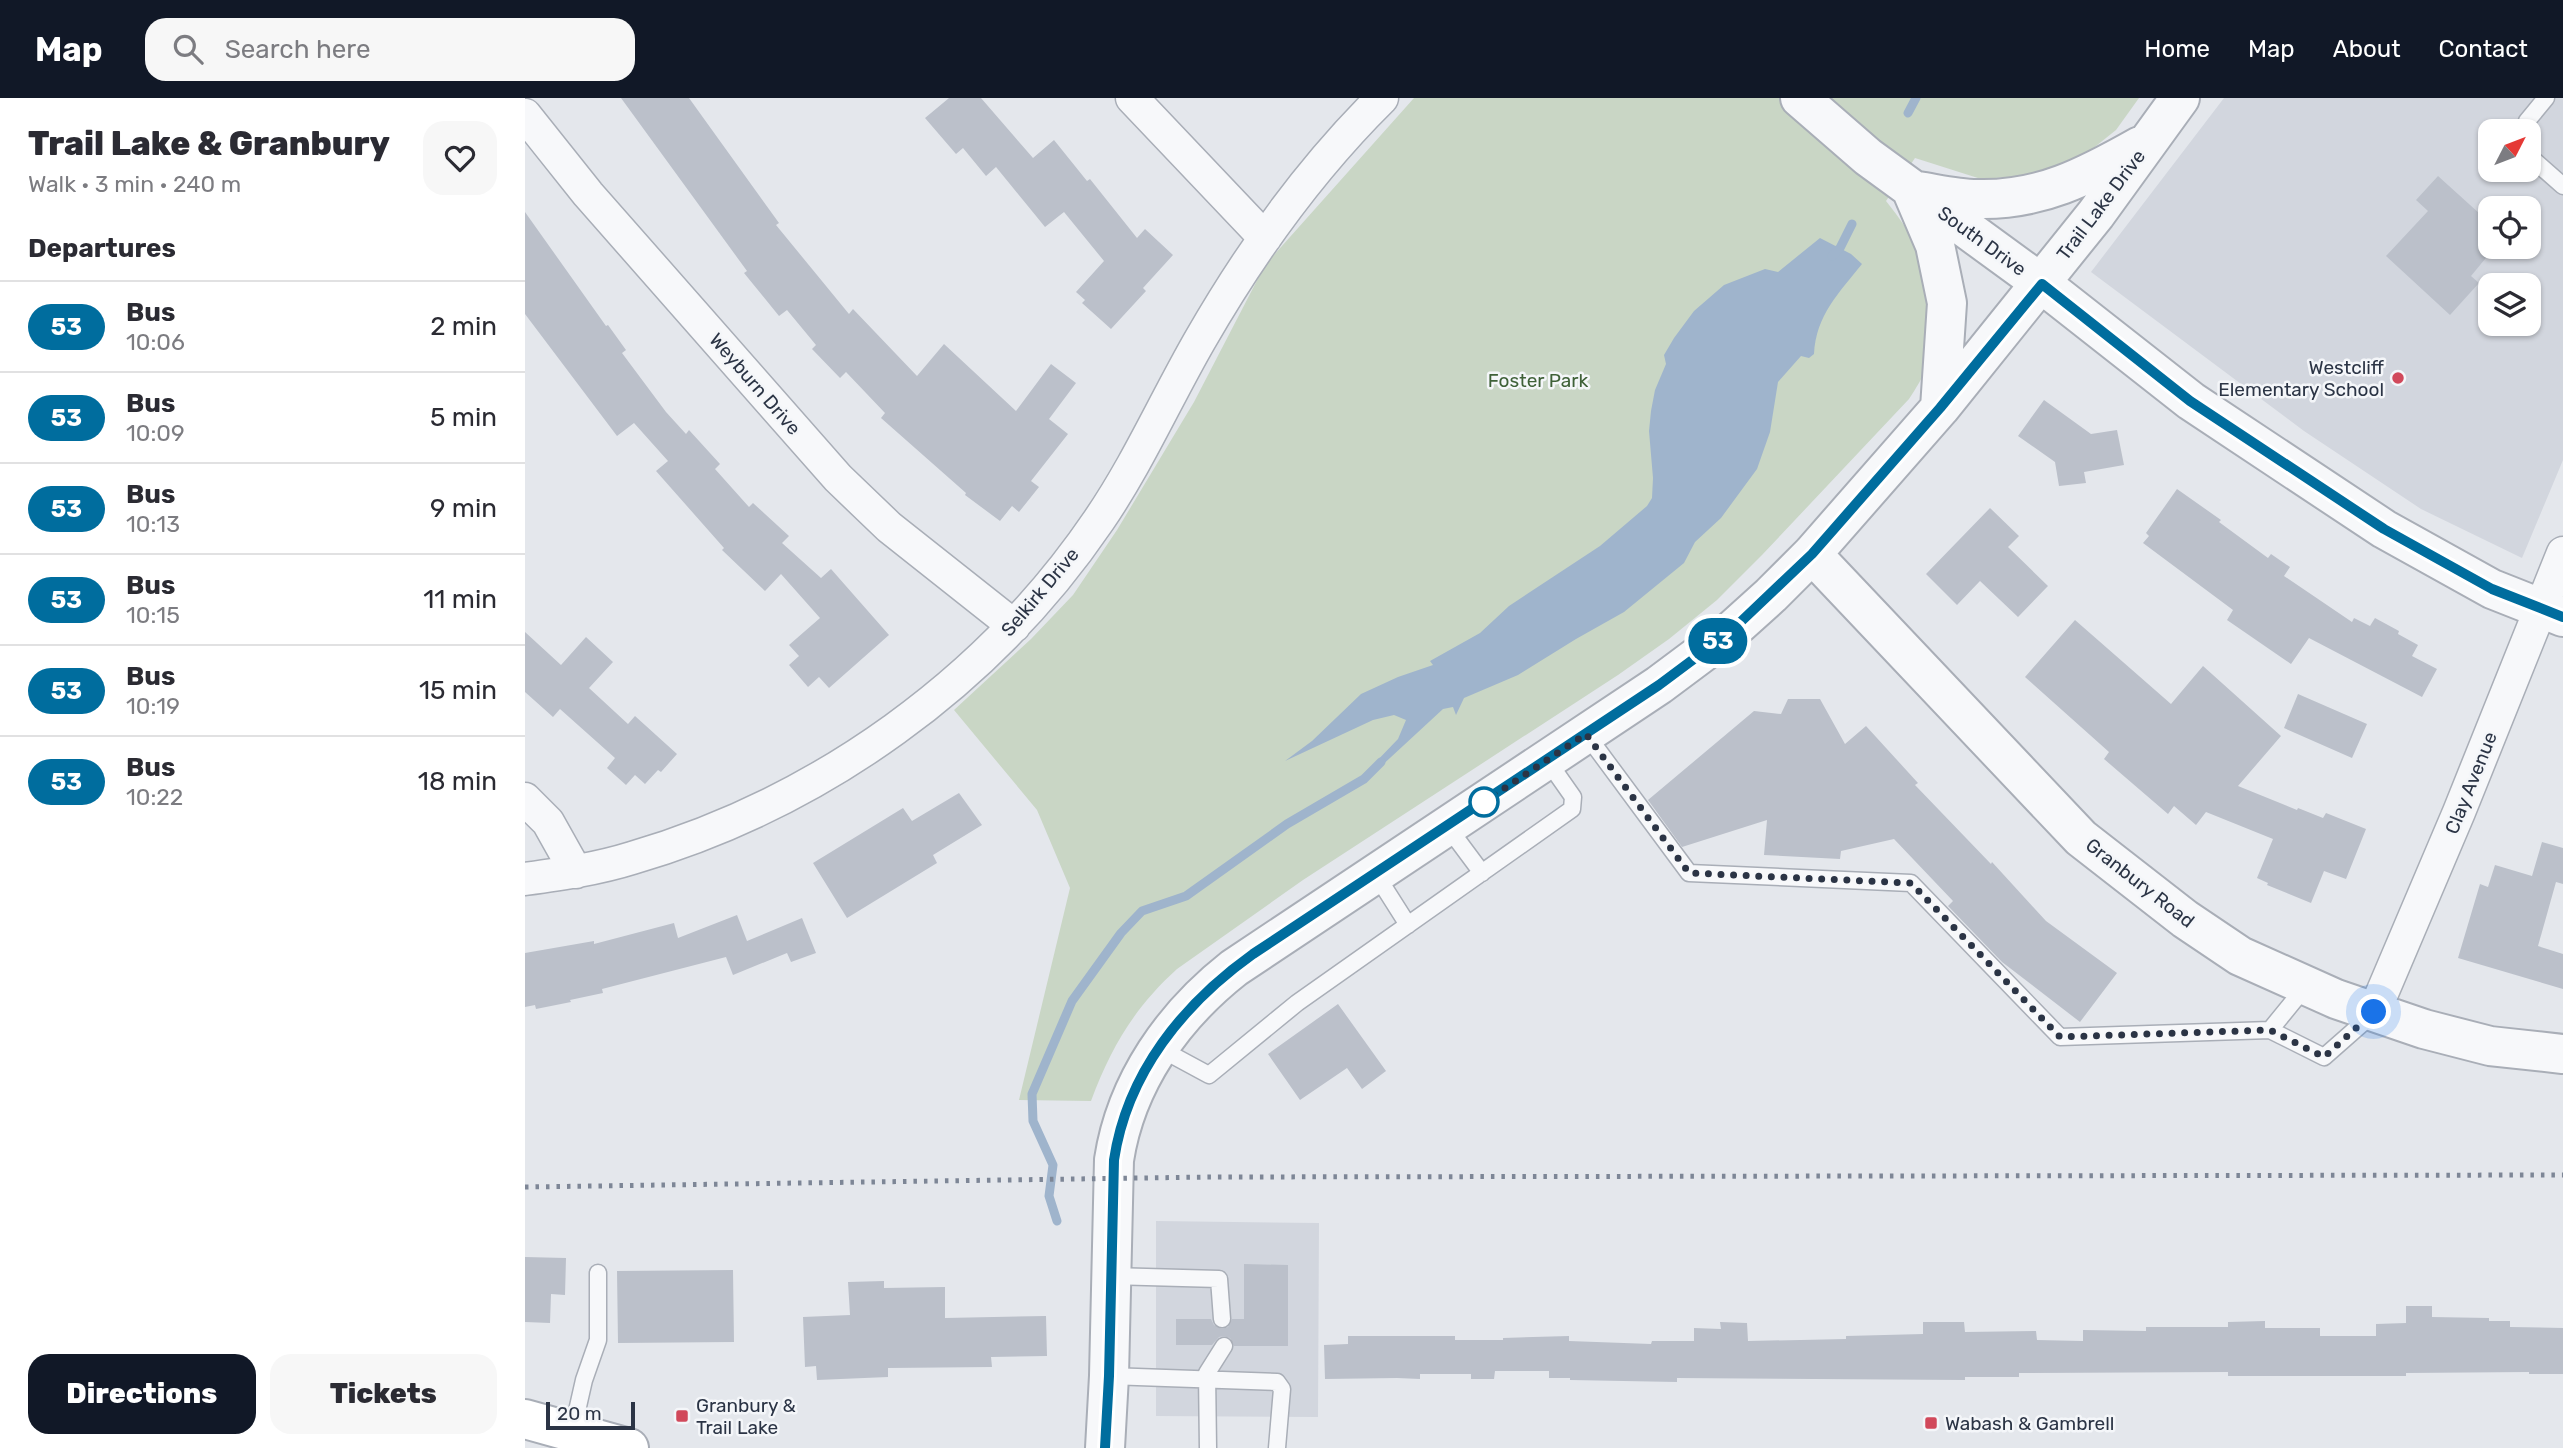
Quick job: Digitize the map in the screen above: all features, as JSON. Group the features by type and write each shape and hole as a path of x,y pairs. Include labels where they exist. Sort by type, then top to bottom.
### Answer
{"main road":[{"path":"525,1419 629,1448"}],"street":[{"path":"1132,98 1265,238"},
{"name":"Selkirk Drive","path":"525,878 576,872 632,859 743,817 793,793 883,739 931,701 1014,626 1055,579 1100,519 1200,339 1265,238 1348,134 1382,98"},
{"name":"South Drive","path":"1800,98 1868,157 2042,284 2190,401 2384,529 2492,589 2552,614"},
{"name":"Trail Lake Drive","path":"1105,1448 1114,1160 1118,1134 1136,1086 1185,1013 1212,985 1253,954 1659,685 1730,632 1812,554 1940,408 2042,284 2180,98"},
{"name":"Weyburn Drive","path":"525,114 588,194 838,478 889,527 1014,626"},
{"path":"1940,408 1947,303 1934,245 1912,191 1976,199 2029,196 2085,177 2151,139"},
{"name":"Clay Avenue","path":"2374,1012 2552,614 2563,553"},
{"name":"Granbury Road","path":"1812,554 2081,838 2185,919 2240,956 2305,986 2374,1012 2490,1046 2563,1054"},
{"path":"525,799 548,821 576,872"}],"lane":[{"path":"2529,119 2546,98"},
{"path":"2541,167 2563,186"},
{"path":"1586,734 1689,873 1911,883 2060,1037 2270,1030 2324,1057 2374,1012"},
{"path":"1159,1048 1209,1075 1297,1003 1572,809 1573,797 1547,760"},
{"path":"1447,826 1482,873"},
{"path":"1375,873 1408,925"},
{"path":"2270,1030 2305,986"},
{"path":"572,1433 584,1380 598,1340 598,1273"},
{"path":"1110,1276 1219,1279 1222,1319"},
{"path":"1208,1448 1206,1373 1224,1346"},
{"path":"1109,1376 1277,1382 1282,1389 1277,1448"}],"shaded area":[{"name":"Westcliff Elementary School","path":"2224,98 2563,98 2563,460 2522,558 2421,509 2304,431 2091,272"},
{"path":"1156,1221 1319,1223 1318,1417 1156,1416"}],"green space":[{"name":"Foster Park","path":"1414,98 2139,98 2116,130 2081,158 2038,175 1981,179 1915,158 1886,201 1912,238 1927,272 1931,328 1925,370 1909,399 1762,555 1717,600 1669,639 1303,880 1177,969 1149,998 1126,1029 1107,1063 1091,1101 1019,1100 1070,888 1037,810 954,710 1031,639 1073,595 1117,530 1194,402 1265,265"}],"water":[{"path":"1820,238 1851,254 1862,264 1824,316 1814,354 1809,358 1801,356 1778,382 1770,432 1757,469 1721,518 1695,542 1684,563 1624,612 1518,675 1464,698 1456,715 1453,707 1443,709 1377,770 1371,767 1398,739 1406,720 1394,715 1373,720 1285,761 1312,741 1361,694 1433,665 1430,661 1480,633 1509,606 1600,546 1647,506 1652,498 1653,478 1649,431 1651,411 1655,390 1666,364 1664,355 1674,338 1694,311 1724,285 1765,269 1778,272"}],"building":[{"path":"621,98 689,98 779,223 776,225 849,314 853,309 917,376 944,344 1016,411 1051,364 1076,383 1049,419 1068,434 1031,481 1039,487 1019,512 1012,506 1000,521 965,495 966,493 881,418 885,413 846,372 840,378 812,349 816,345 787,310 779,316 744,273 747,271"},
{"path":"949,98 981,98 1033,158 1054,140 1087,181 1090,179 1137,238 1145,229 1173,255 1143,288 1146,291 1111,329 1082,303 1085,300 1076,292 1104,261 1064,212 1045,227 996,167 986,176 963,148 956,154 925,118"},
{"path":"2438,176 2478,212 2478,259 2485,259 2471,276 2478,284 2450,315 2386,256 2428,211 2416,200"},
{"path":"525,212 626,350 622,353 666,412 686,434 689,430 720,464 715,469 749,507 753,503 789,536 782,543 821,578 831,569 889,635 829,688 819,677 808,687 789,665 799,656 789,645 820,618 781,574 765,591 722,550 724,548 656,471 668,461 634,423 617,436 525,314"},
{"path":"2044,400 2091,434 2117,430 2124,465 2084,472 2086,483 2059,486 2055,462 2018,436"},
{"path":"2177,489 2268,558 2271,554 2290,567 2284,576 2352,622 2354,618 2370,626 2375,618 2418,645 2412,656 2437,669 2422,697 2309,638 2291,664 2227,620 2233,610 2143,543 2149,536 2146,533"},
{"path":"1990,508 2019,536 2008,547 2048,586 2018,617 1980,581 1957,605 1926,574"},
{"path":"2075,620 2171,704 2203,666 2281,736 2238,786 2297,810 2298,808 2323,818 2326,813 2366,829 2346,879 2324,871 2311,903 2267,885 2268,883 2257,878 2273,839 2206,812 2196,825 2174,806 2168,814 2104,759 2109,752 2025,677"},
{"path":"525,632 561,665 586,637 613,662 589,688 628,724 635,716 677,754 661,772 658,770 645,784 635,775 626,785 607,768 615,758 560,709 553,717 525,692"},
{"path":"2298,694 2367,724 2352,758 2284,728"},
{"path":"1788,699 1820,699 1845,744 1866,726 1918,783 1915,785 2046,921 2117,973 2080,1022 2002,962 1948,906 1953,901 1894,839 1841,851 1840,859 1764,855 1767,820 1682,847 1648,800 1754,711 1781,714"},
{"path":"959,793 982,825 933,855 937,863 847,918 813,863 903,808 912,821"},
{"path":"2542,842 2563,848 2563,884 2556,882 2538,946 2563,954 2563,989 2458,958 2480,884 2488,887 2495,865 2532,876"},
{"path":"737,915 747,941 802,918 816,953 791,962 787,953 733,975 726,957 602,989 603,993 570,1000 571,1002 536,1009 535,1005 525,1007 525,953 594,941 594,944 674,923 678,938"},
{"path":"1338,1004 1386,1071 1362,1089 1347,1068 1300,1100 1268,1054"},
{"path":"525,1257 566,1258 565,1295 551,1294 550,1323 525,1322"},
{"path":"1244,1264 1288,1265 1288,1346 1234,1346 1230,1338 1224,1336 1219,1337 1212,1345 1176,1345 1176,1319 1211,1319 1214,1325 1222,1329 1228,1327 1232,1319 1244,1319"},
{"path":"733,1270 734,1342 618,1343 617,1271"},
{"path":"884,1281 884,1288 945,1287 945,1318 1046,1316 1047,1356 991,1357 992,1367 888,1368 888,1377 817,1380 816,1366 805,1367 803,1317 850,1315 848,1282"},
{"path":"2406,1306 2432,1306 2432,1317 2489,1318 2489,1321 2510,1321 2510,1327 2563,1328 2563,1374 2529,1372 2406,1373 2406,1376 2228,1376 2228,1372 2019,1373 2019,1377 1965,1377 1965,1380 1677,1378 1677,1382 1570,1380 1549,1378 1549,1371 1495,1371 1494,1379 1471,1379 1471,1374 1420,1374 1420,1379 1325,1379 1324,1345 1348,1344 1348,1336 1455,1336 1455,1340 1503,1340 1569,1336 1569,1341 1651,1344 1652,1341 1694,1341 1694,1328 1721,1329 1720,1322 1747,1323 1748,1341 1923,1334 1923,1322 1964,1322 1965,1332 2036,1331 2037,1340 2083,1341 2083,1330 2146,1331 2146,1327 2228,1327 2228,1322 2265,1321 2265,1328 2320,1328 2320,1336 2376,1336 2376,1324 2406,1323"}],"waterway":[{"path":"1908,113 1916,98"},
{"path":"1832,256 1840,248 1852,224"},
{"path":"1057,1221 1049,1196 1053,1165 1033,1121 1032,1094 1072,1001 1121,933 1142,911 1186,896 1287,824 1364,779 1381,762"}],"railway":[{"path":"525,1187 1210,1177 2563,1175"}],"bus line":[{"name":"53","path":"1105,1448 1114,1160 1118,1134 1136,1086 1167,1036 1185,1013 1212,985 1253,954 1659,685 1730,632 1812,554 1940,408 2042,284 2190,401 2384,529 2492,589 2563,617"}],"place":[{"name":"Westcliff Elementary School","path":"2398,378"},
{"name":"Granbury & Trail Lake","path":"682,1416"},
{"name":"Wabash & Gambrell","path":"1931,1423"}],"route":[{"path":"1484,802 1586,734 1689,873 1911,883 2060,1037 2270,1030 2324,1057 2374,1012"}]}
